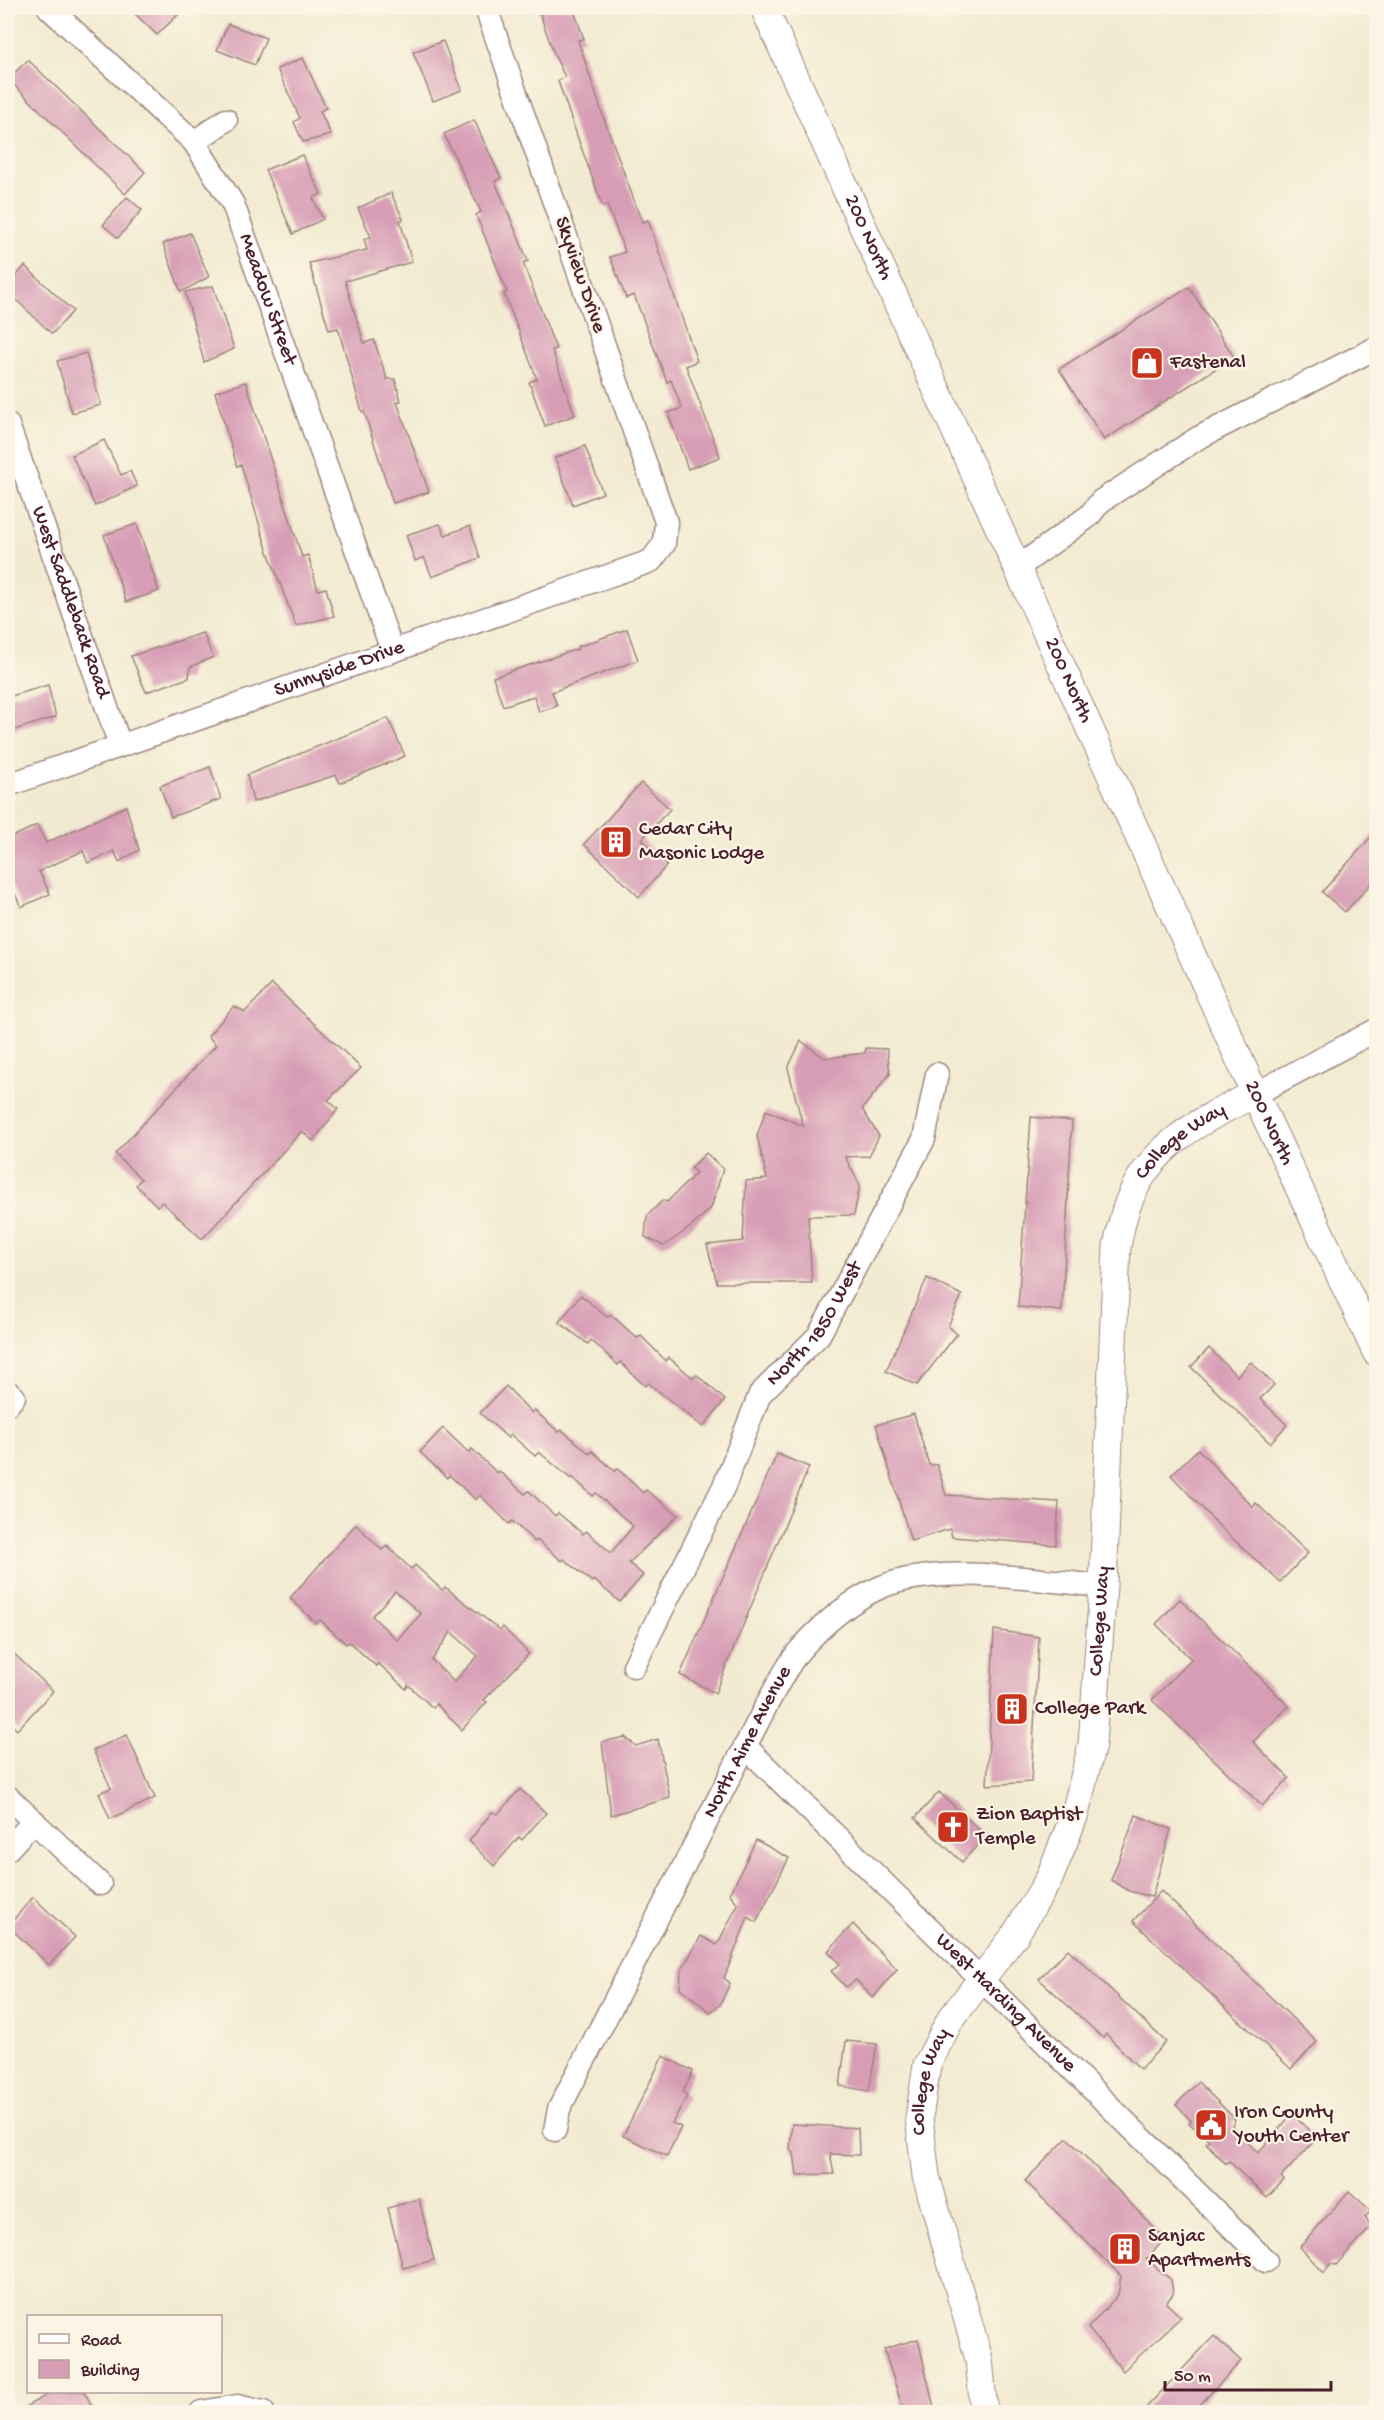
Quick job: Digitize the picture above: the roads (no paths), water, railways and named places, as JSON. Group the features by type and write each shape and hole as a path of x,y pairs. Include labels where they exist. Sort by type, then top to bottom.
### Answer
{"main road":[{"name":"200 North","path":"764,8 1255,1094 1377,1352"},
{"name":"College Way","path":"984,2412 979,2359 926,2176 919,2118 927,2065 950,2020 1015,1935 1049,1879 1076,1814 1092,1744 1103,1586 1117,1246 1127,1206 1144,1171 1167,1144 1203,1119 1255,1094"}],"street":[{"name":"Meadow Street","path":"50,8 194,142 233,204 392,651"},
{"name":"Skyview Drive","path":"486,8 666,522 664,544"},
{"path":"194,142 226,120"},
{"path":"1017,568 1089,516 1101,501 1198,438 1377,348"},
{"name":"West Saddleback Road","path":"8,425 14,464 120,744"},
{"name":"Sunnyside Drive","path":"8,785 120,744 651,561 664,544"},
{"path":"1255,1094 1377,1030"},
{"name":"North 1850 West","path":"634,1666 723,1486 760,1394 819,1335 924,1139 937,1074"},
{"name":"North Aime Avenue","path":"555,2130 559,2109 745,1746 797,1653 829,1619 880,1588 912,1579 965,1575 1103,1586"},
{"name":"West Harding Avenue","path":"745,1746 1266,2261"},
{"path":"8,1797 100,1884"},
{"path":"8,1849 33,1821"},
{"path":"201,2412 237,2406 263,2412"}],"place":[{"name":"Fastenal","path":"1147,363"},
{"name":"Cedar City Masonic Lodge","path":"616,842"},
{"name":"College Park","path":"1012,1709"},
{"name":"Zion Baptist Temple","path":"953,1827"},
{"name":"Iron County Youth Center","path":"1211,2125"},
{"name":"Sanjac Apartments","path":"1125,2249"}]}
